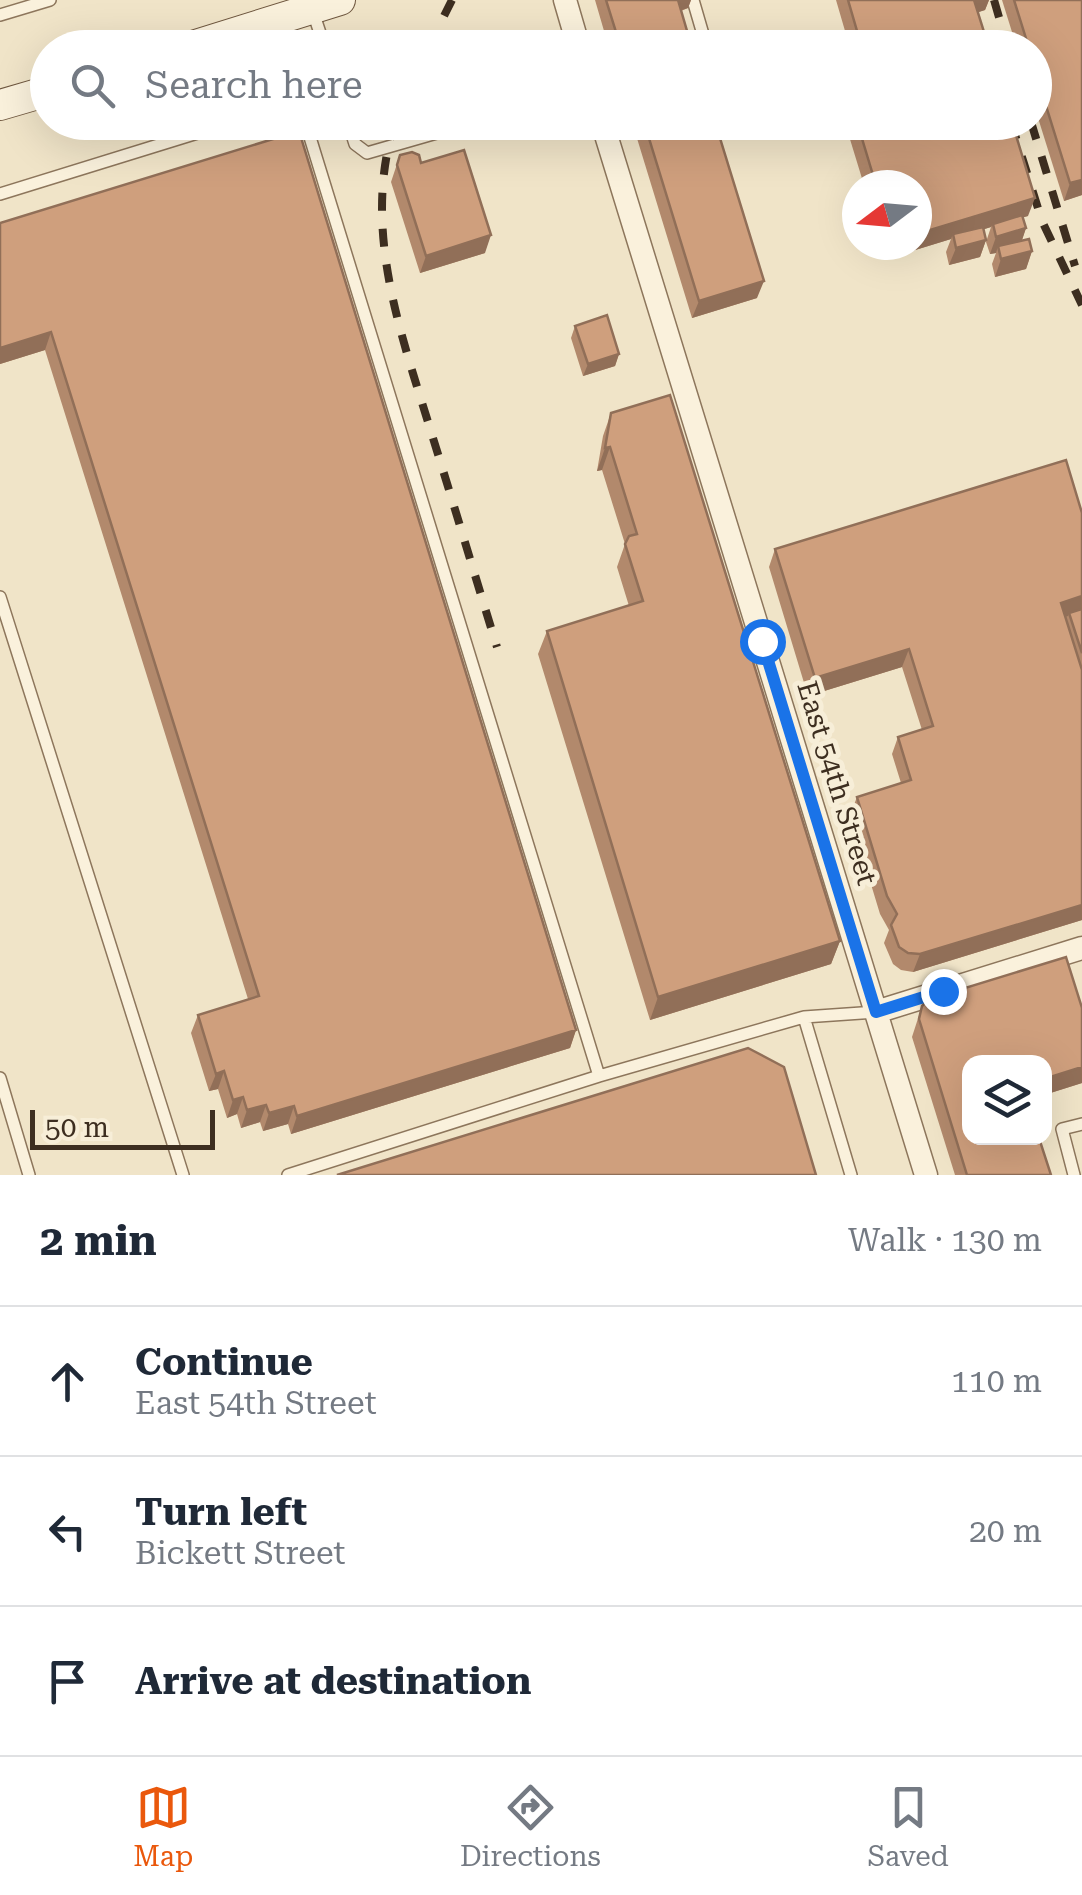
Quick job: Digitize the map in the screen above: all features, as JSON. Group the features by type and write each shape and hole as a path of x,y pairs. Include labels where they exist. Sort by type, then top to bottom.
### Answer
{"main road":[{"path":"243,30 326,4"},
{"path":"0,105 30,96"}],"street":[{"path":"564,0 573,30"},
{"name":"East 54th Street","path":"608,140 926,1175"},
{"path":"876,1012 1080,952"}],"lane":[{"path":"0,16 50,0"},
{"path":"693,0 702,30"},
{"path":"325,30 326,4"},
{"path":"0,194 163,140"},
{"path":"311,140 600,1076"},
{"path":"353,140 367,154 414,140"},
{"path":"0,597 183,1175"},
{"path":"288,1175 600,1076 804,1017 876,1012"},
{"path":"804,1017 851,1175"},
{"path":"0,1078 29,1175"},
{"path":"1074,1175 1062,1129 1082,1124"}],"building":[{"path":"606,0 678,0 687,30 615,30"},
{"path":"848,0 974,0 983,30 857,30"},
{"path":"1014,0 1082,0 1082,180 1070,183 1052,125 1052,30 1023,30"},
{"path":"270,140 302,140 576,1030 297,1116 294,1106 269,1113 266,1105 247,1110 243,1097 233,1100 224,1071 216,1074 198,1015 259,996 51,332 0,348 0,223"},
{"path":"650,140 721,140 764,281 699,301"},
{"path":"862,140 1017,140 1035,198 932,229 932,170 871,170"},
{"path":"464,150 491,235 426,256 397,165 400,155 412,152 419,155 421,163"},
{"path":"1022,215 1026,228 996,237 993,224"},
{"path":"983,227 986,240 956,248 953,234"},
{"path":"1029,239 1032,251 1001,259 998,246"},
{"path":"607,315 619,354 588,364 575,326"},
{"path":"670,395 840,941 658,997 547,631 643,601 625,544 629,536 637,534 610,447 605,448 611,413"},
{"path":"1066,460 1082,513 1082,596 1061,603 1082,670 1082,905 920,954 908,953 899,947 891,925 897,914 887,896 857,797 911,780 898,737 933,726 909,649 815,678 775,549"},
{"path":"1082,609 1082,653 1069,613"},
{"path":"1066,957 1082,1008 1082,1067 1052,1076 1052,1055 962,1055 962,1145 1041,1145 1051,1175 967,1175 919,1019 922,1006 929,999"},
{"path":"748,1048 784,1067 816,1175 337,1175"}],"railway":[{"path":"437,30 452,0"},
{"path":"994,0 1003,30"},
{"path":"391,140 382,202 389,280 408,358 497,647"},
{"path":"1017,140 1042,221 1082,305"},
{"path":"1036,140 1075,266"}],"route":[{"path":"762,641 876,1012 943,991"}]}
